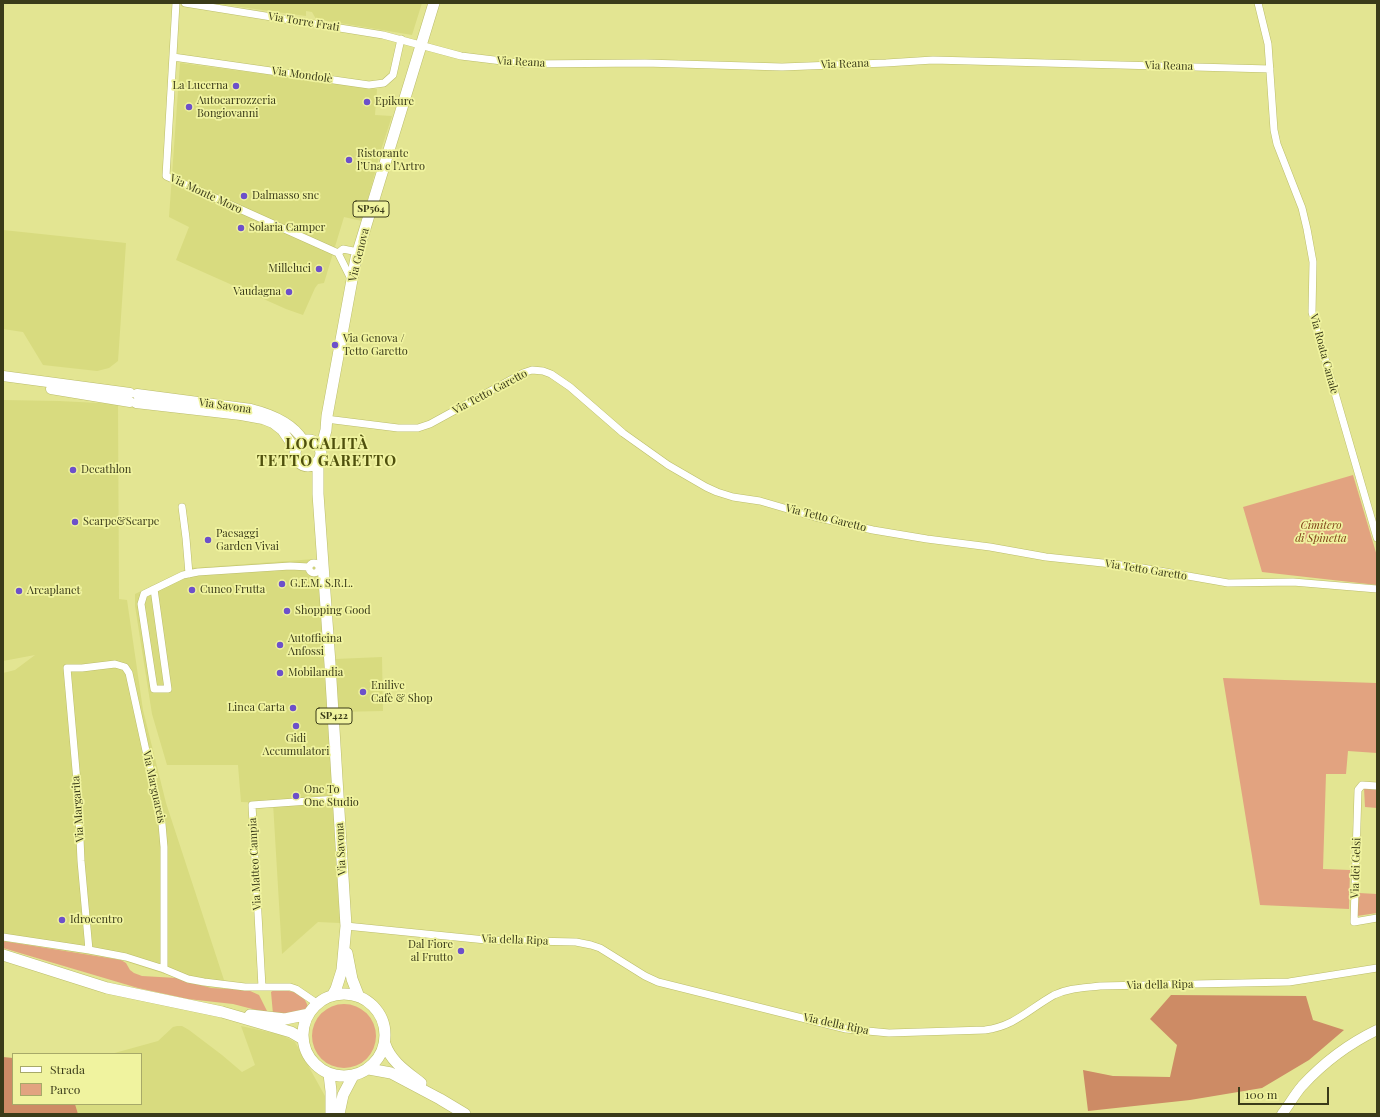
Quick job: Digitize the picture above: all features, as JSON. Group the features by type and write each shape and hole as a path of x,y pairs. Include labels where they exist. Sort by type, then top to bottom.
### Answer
{"main road":[{"name":"Via Genova","path":"321,449 326,430 326,419 357,255 434,3"},
{"name":"Via Genova","path":"307,440 321,429 326,419"},
{"path":"295,449 297,445 307,440"},
{"name":"SP422","path":"307,440 317,443 321,449 321,456 318,463"},
{"name":"SP422","path":"295,449 295,458 301,465 306,466"},
{"path":"306,466 318,463"},
{"name":"Via Savona","path":"318,463 322,568 346,926 342,970 336,989 332,996"},
{"name":"Via Savona","path":"306,466 310,472 318,494"},
{"name":"Via Savona","path":"345,938 352,978 359,997"},
{"path":"3,955 107,988 259,1020 291,1032 303,1039"},
{"path":"350,994 359,997 372,1005 379,1013 385,1028 385,1044 382,1054 369,1069 361,1073 353,1076 337,1076 329,1074 319,1068 311,1060 303,1039 304,1026 309,1014 318,1004 332,996 350,994"},
{"path":"259,1020 284,1019 309,1014"},
{"path":"385,1044 389,1054 401,1067 440,1099"},
{"path":"369,1069 391,1073 465,1114"},
{"path":"329,1074 331,1114"},
{"path":"339,1114 342,1095 353,1076"}],"street":[{"name":"Via Monte Moro","path":"176,3 166,176 338,253 343,249 357,255"},
{"name":"Via Torre Frati","path":"185,3 383,35 421,44"},
{"name":"Via Roata Canale","path":"1258,3 1268,44 1274,130 1277,144 1302,208 1313,262 1311,293 1314,318 1377,538"},
{"name":"Via Mondolè","path":"173,57 369,85 384,83 393,75 400,39"},
{"name":"Via Reana","path":"421,44 461,56 527,64 645,63 782,67 933,60 1270,69"},
{"path":"338,253 352,281"},
{"path":"342,260 357,255"},
{"name":"Via Tetto Garetto","path":"326,419 398,428 418,428 430,424 523,373 532,370 543,371 551,374 570,387 623,433 668,465 717,492 760,501 815,517 873,530 990,547 1046,557 1131,566 1228,583 1294,582 1377,590"},
{"name":"Via Savona","path":"3,376 263,419 273,423 282,430 295,449"},
{"name":"Via Savona","path":"3,383 133,398 251,409 268,414 287,424 307,440"},
{"path":"182,508 189,574"},
{"path":"154,589 168,689 154,689 141,604 144,594 154,589 189,574 198,572 290,566 309,567 314,562 322,568"},
{"name":"Via Marguareis","path":"67,668 82,668 115,664 125,668 129,673 162,824 164,847 164,969"},
{"name":"Via Margarita","path":"67,668 89,950"},
{"name":"Via dei Gelsi","path":"1377,786 1362,785 1358,790 1354,922 1377,918"},
{"name":"Via Matteo Campia","path":"262,987 252,805 338,799"},
{"name":"Via della Ripa","path":"346,926 486,940 576,942 591,945 600,948 645,976 658,982 846,1028 874,1032 977,1030 998,1028 1014,1021 1055,995 1066,990 1077,988 1100,986 1289,982 1377,968"},
{"path":"3,937 126,957 164,969 188,979 245,987 290,987 296,989 318,1004"},
{"path":"1282,1114 1301,1087 1319,1068 1337,1053 1377,1030"}],"shaded area":[{"path":"211,3 422,3 412,35 316,19 312,12 306,11 306,16"},
{"path":"180,63 377,89 375,115 392,116 381,150 362,221 344,217 324,283 318,284 315,288 303,315 286,309 176,260 189,227 169,217"},
{"path":"3,230 126,243 118,361 109,368 97,371 43,365 23,332 3,329"},
{"path":"3,400 118,404 119,599 127,600 143,710 166,803 224,980 223,989 211,988 196,984 121,960 3,941 3,673 15,670 35,655 3,661"},
{"path":"315,559 319,562 340,923 318,922 282,954 273,803 241,802 238,765 167,765 152,714 135,606 135,594 191,568"},
{"path":"382,657 383,711 337,712 335,659"},
{"path":"1171,995 1306,996 1313,1020 1344,1030 1309,1060 1262,1088 1190,1100 1088,1111 1083,1070 1113,1076 1170,1077 1177,1045 1150,1019"},
{"path":"182,1026 189,1030 242,1072 255,1065 241,1026 282,1035 295,1042 325,1096 326,1114 78,1114 75,1105 142,1105 142,1053 115,1053 158,1041 173,1027"},
{"path":"3,1057 12,1058 12,1105 75,1105 78,1114 3,1114"}],"green space":[{"name":"Cimitero di Spinetta","path":"1353,475 1377,556 1377,585 1262,572 1243,507"},
{"path":"1223,678 1377,683 1377,753 1348,751 1346,774 1326,774 1323,869 1350,870 1349,909 1260,905"},
{"path":"1364,788 1377,789 1377,808 1365,807"},
{"path":"1359,893 1377,894 1377,913 1357,916"},
{"path":"3,941 121,960 126,963 130,970 142,976 177,978 211,988 248,990 259,995 268,1013 233,1004 188,999 138,988 3,948"},
{"path":"274,990 295,992 306,1002 308,1007 307,1010 294,1014 273,1014 271,992"},
{"path":"344,1004 356,1006 367,1013 374,1024 376,1036 374,1048 367,1059 356,1066 344,1068 332,1066 321,1059 314,1048 312,1036 314,1024 321,1013 332,1006"}],"place":[{"name":"La Lucerna","path":"236,86"},
{"name":"Epikure","path":"367,102"},
{"name":"Autocarrozzeria Bongiovanni","path":"189,107"},
{"name":"Ristorante l’Una e l’Artro","path":"349,160"},
{"name":"Dalmasso snc","path":"244,196"},
{"name":"Solaria Camper","path":"241,228"},
{"name":"Milleluci","path":"319,269"},
{"name":"Vaudagna","path":"289,292"},
{"name":"Via Genova / Tetto Garetto","path":"335,345"},
{"name":"Decathlon","path":"73,470"},
{"name":"Scarpe&Scarpe","path":"75,522"},
{"name":"Paesaggi Garden Vivai","path":"208,540"},
{"name":"G.E.M. S.R.L.","path":"282,584"},
{"name":"Cuneo Frutta","path":"192,590"},
{"name":"Arcaplanet","path":"19,591"},
{"name":"Shopping Good","path":"287,611"},
{"name":"Autofficina Anfossi","path":"280,645"},
{"name":"Mobilandia","path":"280,673"},
{"name":"Enilive Cafè & Shop","path":"363,692"},
{"name":"Linea Carta","path":"293,708"},
{"name":"Gidi Accumulatori","path":"296,726"},
{"name":"One To One Studio","path":"296,796"},
{"name":"Idrocentro","path":"62,920"},
{"name":"Dal Fiore al Frutto","path":"461,951"}],"district":[{"name":"LOCALITÀ TETTO GARETTO","path":"327,452"}]}
